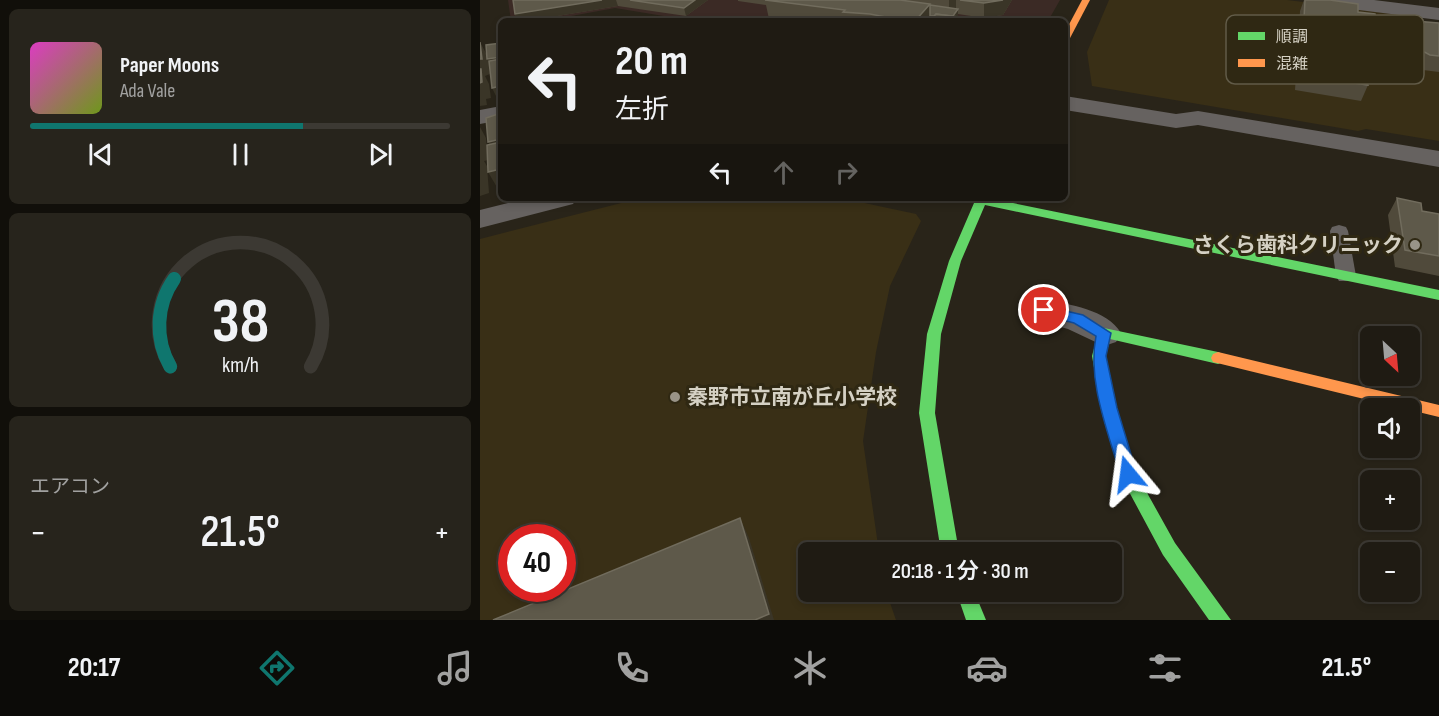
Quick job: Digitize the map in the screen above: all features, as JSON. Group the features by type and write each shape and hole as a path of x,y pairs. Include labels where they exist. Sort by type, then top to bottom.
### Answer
{"street":[{"path":"1068,34 1086,0"},
{"path":"1327,0 1419,15"},
{"path":"1068,104 1176,121 1191,112 1439,159"},
{"path":"480,117 498,114"},
{"path":"480,219 551,201"},
{"path":"948,542 927,413 934,334 955,261 976,201"},
{"path":"987,201 1439,295"},
{"path":"1044,310 1078,319 1104,333 1131,337 1439,411"},
{"path":"1104,333 1099,356 1109,408 1128,474 1169,549 1221,620"},
{"path":"969,602 976,620"}],"lane":[{"path":"1339,231 1346,276"}],"shaded area":[{"path":"508,0 1060,0 1050,18 676,18 615,8 560,18 511,18"},
{"path":"1109,0 1287,0 1409,15 1226,15 1226,84 1424,84 1424,22 1439,35 1439,141 1366,129 1358,131 1092,86 1087,52"},
{"name":"秦野市立南が丘小学校","path":"629,201 855,201 916,214 921,221 890,286 876,352 863,441 878,542 798,542 798,602 890,602 896,620 480,620 480,239"}],"building":[{"path":"513,0 602,0 515,14"},
{"path":"630,0 695,0 684,8"},
{"path":"765,0 900,0 930,4 918,18 891,18 843,12 845,10"},
{"path":"960,0 1003,0 984,3"},
{"path":"1305,0 1330,0 1358,4 1358,12 1375,15 1304,15"},
{"path":"930,5 958,9 953,16 936,14 930,16"},
{"path":"936,14 966,18 933,18"},
{"path":"1424,22 1439,23 1439,56 1424,52"},
{"path":"498,43 498,57 487,59 486,45"},
{"path":"498,60 498,87 492,88 489,61"},
{"path":"498,114 498,140 488,142 486,118"},
{"path":"498,143 498,170 488,172 487,145"},
{"path":"1397,198 1421,203 1422,211 1439,214 1439,256 1405,250"},
{"path":"740,518 769,614 755,620 493,620 537,602 576,602 576,586"}],"traffic: fast":[{"path":"948,542 927,413 934,334 955,261 981,201"},
{"path":"982,201 1439,295"},
{"path":"1218,358 1104,333 1099,356 1109,408 1128,475 1169,549 1221,620"},
{"path":"969,602 976,620"}],"traffic: slow":[{"path":"1068,34 1086,0"},
{"path":"1218,358 1439,411"}],"place":[{"name":"さくら歯科クリニック","path":"1415,245"},
{"name":"秦野市立南が丘小学校","path":"675,397"}],"route":[{"path":"1044,310 1078,319 1104,333 1099,356 1109,408 1128,474"}]}
